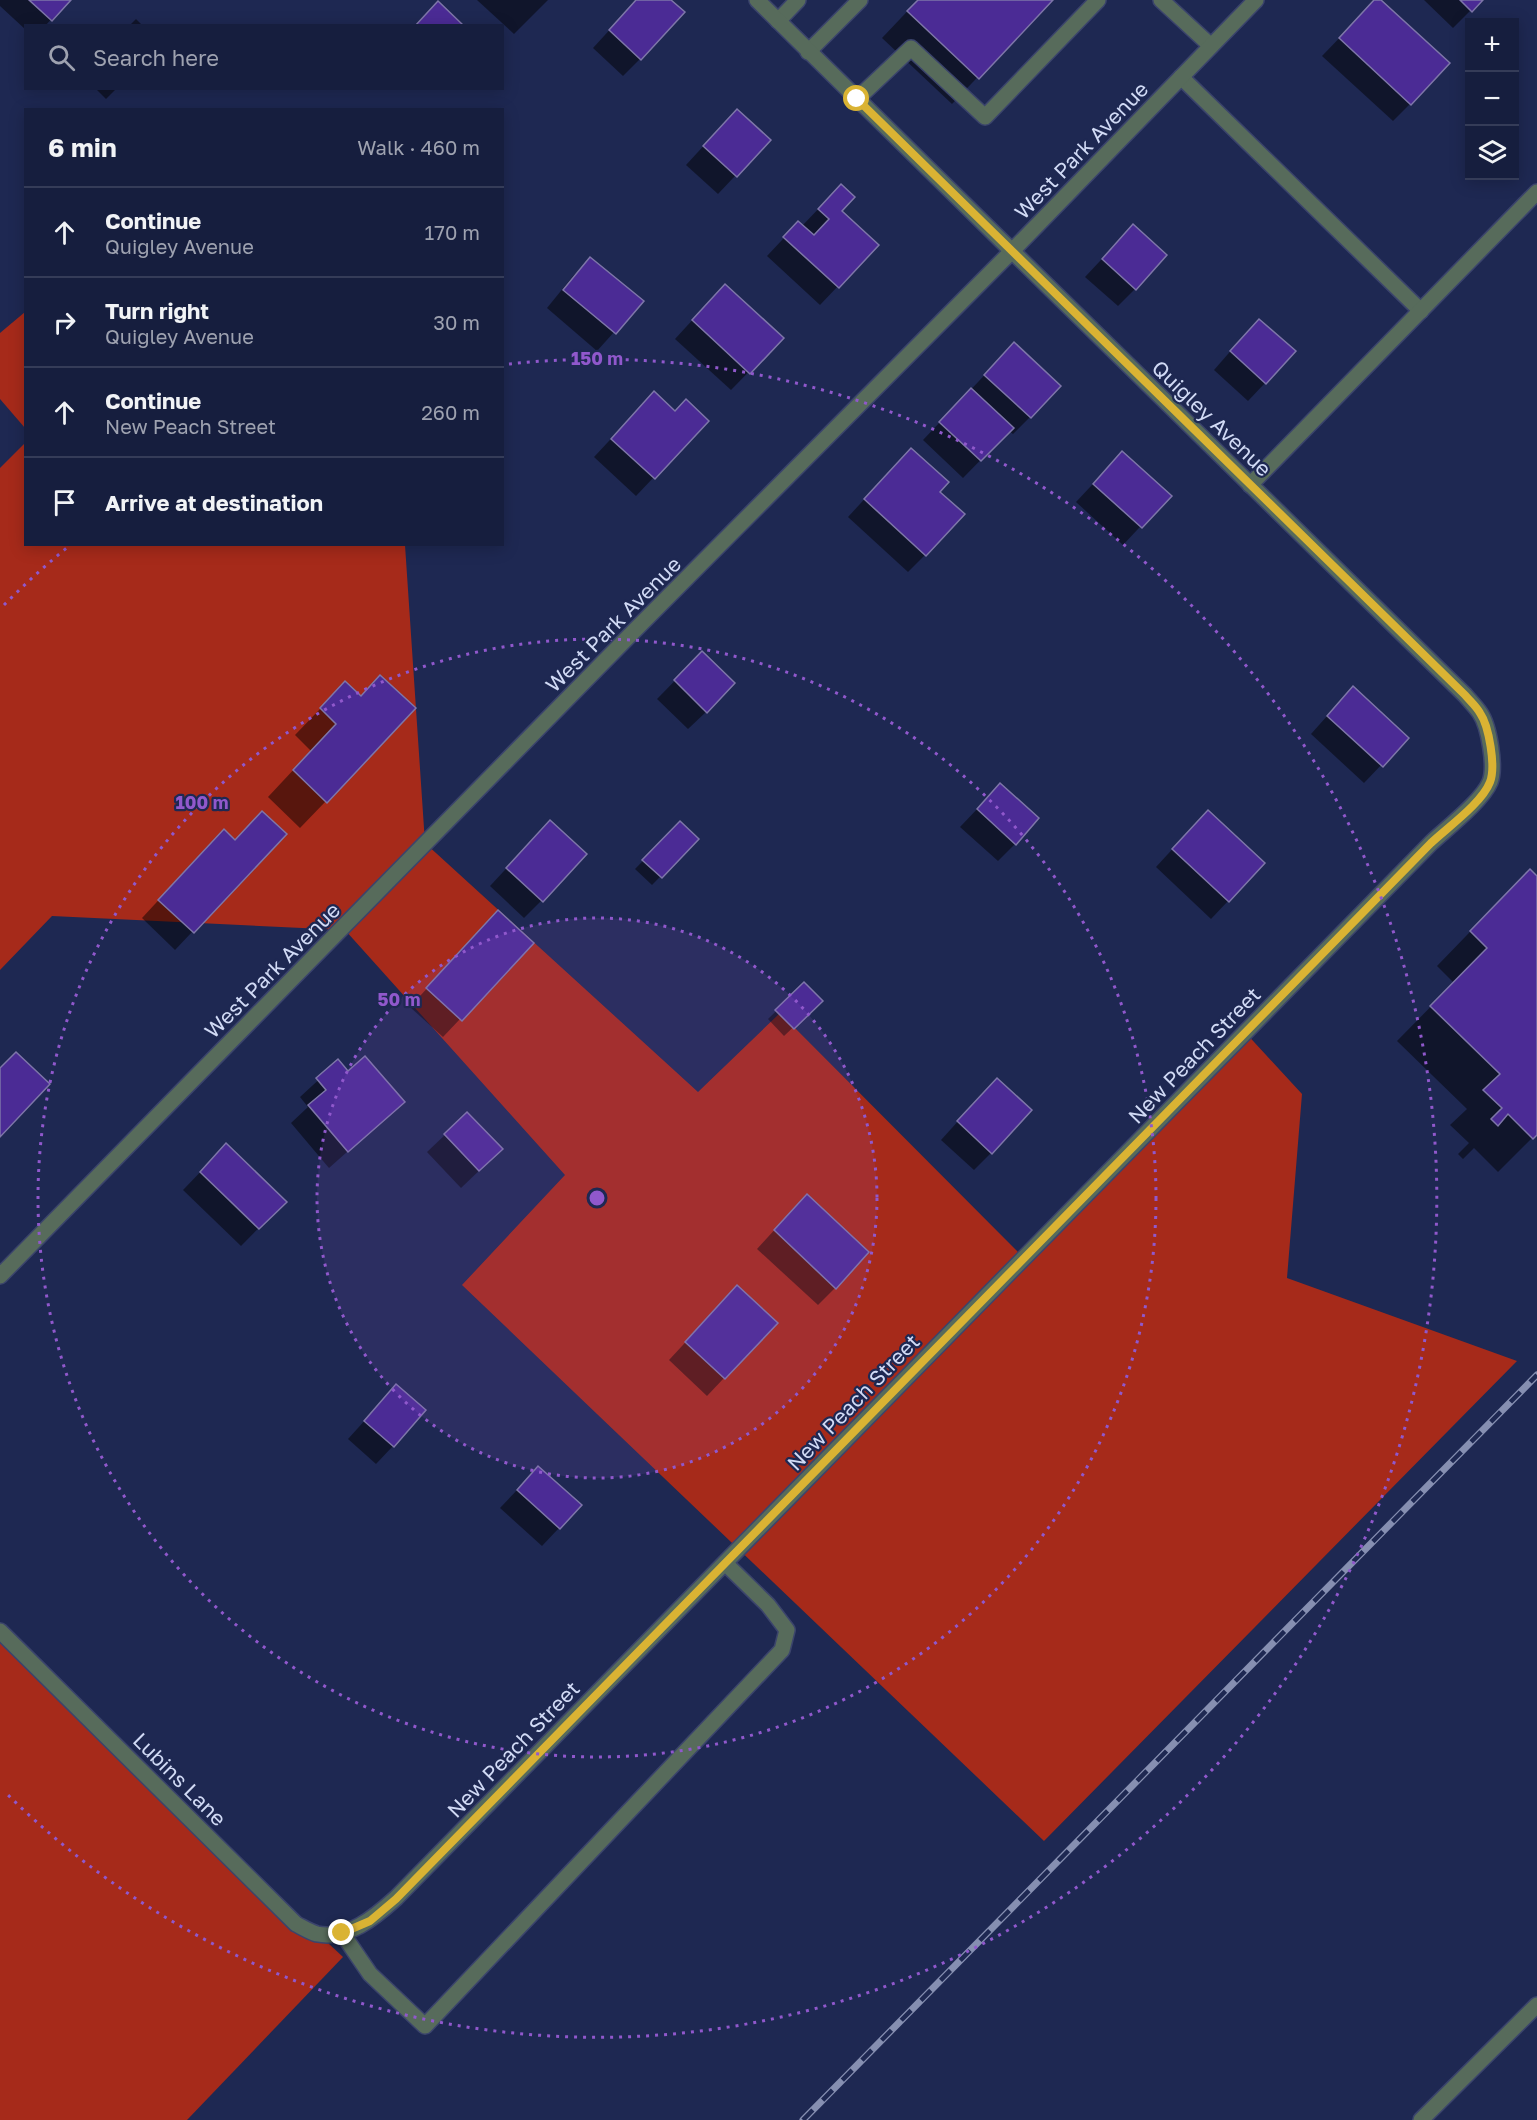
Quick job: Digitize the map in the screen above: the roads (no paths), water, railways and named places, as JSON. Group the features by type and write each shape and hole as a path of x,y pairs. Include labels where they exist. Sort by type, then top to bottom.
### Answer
{"street":[{"name":"Quigley Avenue","path":"757,0 1465,695 1482,715 1489,740 1492,765 1490,782 1477,801 1387,888"},
{"path":"778,21 798,0"},
{"path":"808,52 860,0"},
{"path":"857,99 911,48 986,117 1098,0"},
{"path":"1161,0 1211,46"},
{"name":"West Park Avenue","path":"0,1276 635,630 1012,251 1256,0"},
{"path":"1181,77 1420,311"},
{"path":"1250,485 1537,192"},
{"name":"New Peach Street","path":"342,1933 370,1921 396,1899 1387,888"},
{"path":"342,1933 370,1974 425,2026 782,1650 787,1630 768,1605 724,1563"},
{"name":"Lubins Lane","path":"0,1631 296,1924 318,1934 342,1933"},
{"path":"1421,2120 1537,2005"}],"railway":[{"path":"803,2120 1537,1375"}]}
